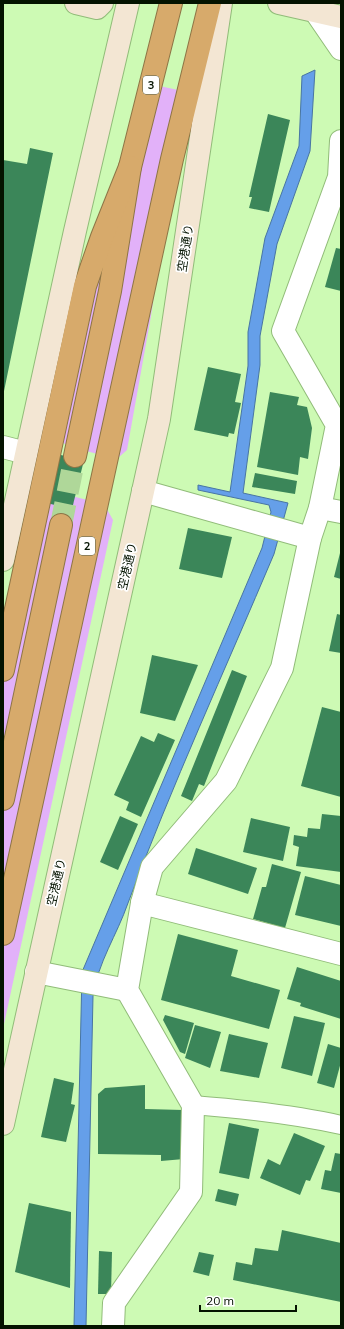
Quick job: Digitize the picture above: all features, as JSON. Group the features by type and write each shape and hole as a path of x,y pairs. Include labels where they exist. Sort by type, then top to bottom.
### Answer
{"highway":[{"name":"3","path":"130,167 171,3"},
{"name":"2","path":"3,934 172,159 210,3"},
{"path":"75,456 110,291 130,167"},
{"path":"3,670 85,286 102,237 130,167"},
{"path":"3,799 61,525"}],"street":[{"path":"76,3 97,8 102,3"},
{"path":"3,560 77,223 128,3"},
{"name":"空港通り","path":"3,1124 32,1000 36,972 159,419 221,3"},
{"path":"279,3 316,7 341,17"},
{"path":"316,7 341,49"},
{"path":"113,1326 114,1303 191,1192 193,1105 127,990 142,903 152,867 226,781 282,668 310,538 320,508 337,425 283,331 339,178 341,141"},
{"path":"3,447 26,453"},
{"path":"144,491 310,538"},
{"path":"320,508 341,512"},
{"path":"142,903 341,954"},
{"path":"36,972 127,990"}],"lane":[{"path":"193,1105 241,1108 291,1115 341,1125"}],"shaded area":[{"path":"145,83 183,91 151,316 127,450 119,457 112,458 68,446 59,440"},
{"path":"55,492 104,504 113,520 4,1024 3,679 42,501"}],"water":[{"path":"315,70 310,151 277,244 260,336 260,365 243,493 288,503 274,554 181,771 124,915 103,960 95,984 93,996 86,1326 74,1326 82,972 262,548 271,512 269,505 198,490 198,485 230,492 248,366 248,332 265,238 299,146 302,76"}],"building":[{"path":"268,114 290,120 269,212 249,208 252,197 249,197"},
{"path":"30,148 53,153 3,396 3,160 27,164"},
{"path":"336,248 341,249 341,291 325,287"},
{"path":"208,367 241,374 235,402 241,403 234,434 229,433 228,437 194,430"},
{"path":"270,392 299,397 297,405 307,407 312,428 308,459 300,457 298,475 257,467"},
{"path":"33,449 84,460 72,509 21,497"},
{"path":"255,473 297,481 295,494 252,487"},
{"path":"188,528 232,537 222,578 179,569"},
{"path":"341,549 341,579 334,577"},
{"path":"337,614 341,615 341,653 329,651"},
{"path":"152,655 198,665 175,721 140,713"},
{"path":"232,670 247,676 204,786 199,784 192,801 181,796"},
{"path":"322,707 341,712 341,797 301,786"},
{"path":"158,733 175,740 141,817 126,810 129,802 114,795 141,736 154,742"},
{"path":"322,814 341,816 341,872 296,866 299,847 293,845 294,835 307,837 308,828 320,829"},
{"path":"120,816 138,824 118,870 100,862"},
{"path":"251,818 290,827 283,861 243,852"},
{"path":"196,848 257,868 248,894 188,874"},
{"path":"272,864 301,872 285,928 253,919 262,887 266,887"},
{"path":"305,876 341,885 341,926 295,915"},
{"path":"178,934 238,950 231,976 280,990 269,1029 161,1000"},
{"path":"297,967 341,981 341,1019 300,1006 301,1003 287,999"},
{"path":"165,1015 194,1023 185,1054 180,1052 163,1020"},
{"path":"294,1016 325,1023 312,1076 281,1068"},
{"path":"195,1025 221,1032 210,1068 185,1058"},
{"path":"229,1034 268,1043 259,1078 220,1071"},
{"path":"328,1044 341,1048 341,1062 334,1088 317,1083"},
{"path":"54,1078 74,1083 71,1104 75,1105 66,1142 41,1137"},
{"path":"145,1085 145,1109 183,1110 184,1159 161,1161 161,1155 98,1154 98,1094 105,1088"},
{"path":"229,1123 259,1129 249,1179 219,1173"},
{"path":"294,1133 325,1146 310,1181 306,1180 300,1195 260,1178 268,1159 280,1165"},
{"path":"335,1153 341,1154 341,1193 321,1189 325,1170 331,1171"},
{"path":"218,1189 239,1194 236,1206 215,1201"},
{"path":"29,1203 71,1212 70,1288 15,1272"},
{"path":"282,1230 341,1243 341,1302 233,1280 236,1262 252,1265 255,1248 278,1251"},
{"path":"99,1251 112,1252 111,1294 98,1294"},
{"path":"199,1252 214,1255 209,1276 193,1272"}],"tunnel":[{"path":"61,525 75,456"}]}
